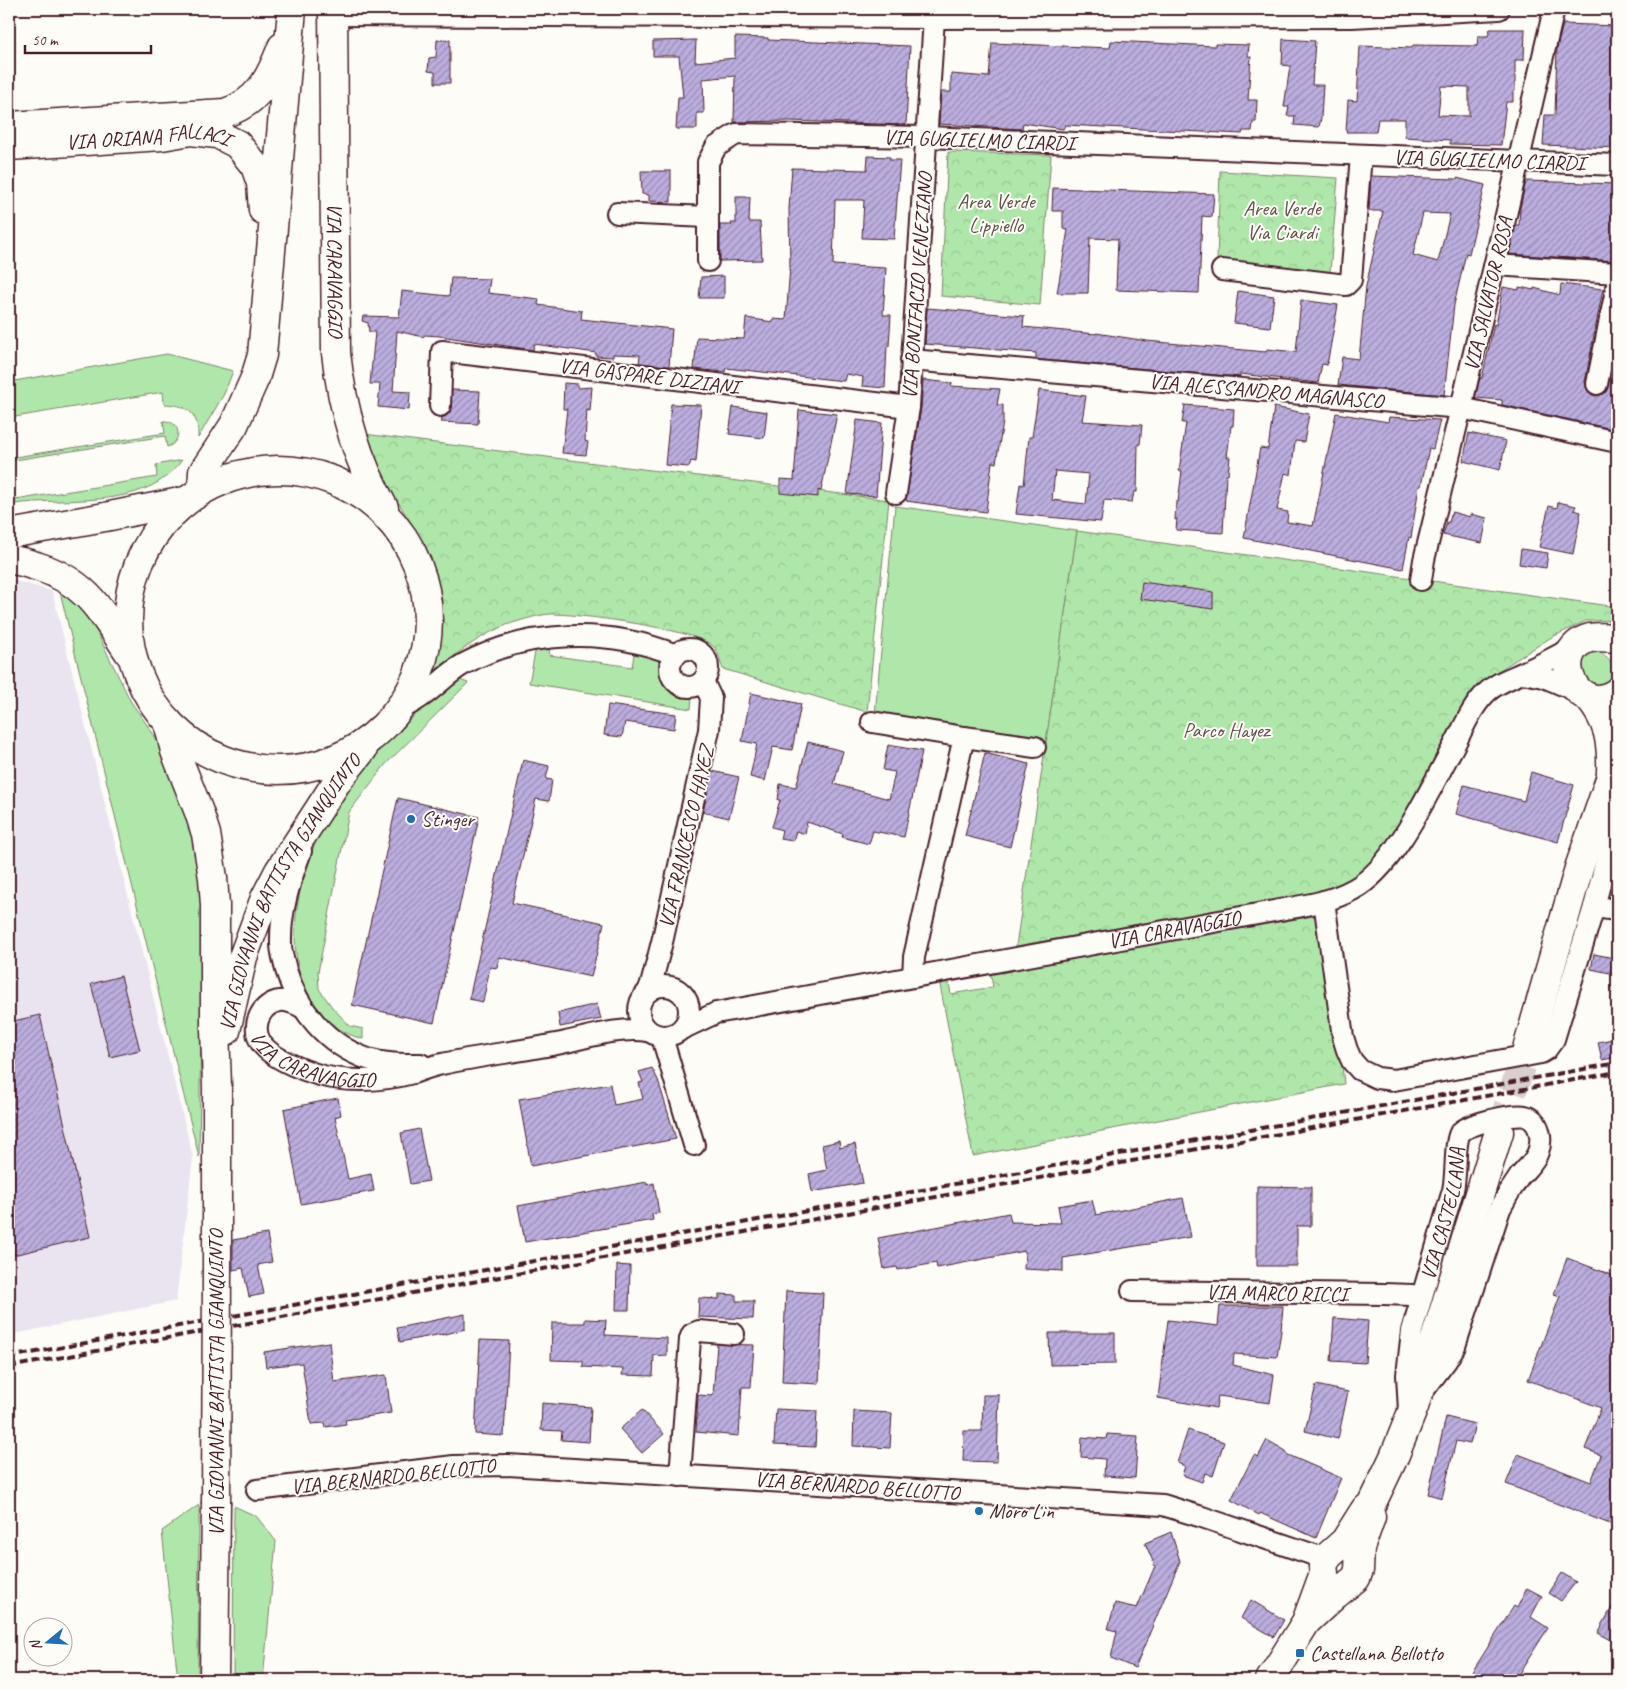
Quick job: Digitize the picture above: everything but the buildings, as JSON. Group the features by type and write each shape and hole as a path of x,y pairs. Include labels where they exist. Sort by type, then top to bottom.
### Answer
{"main road":[{"name":"VIA CARAVAGGIO","path":"333,11 335,328 339,382 344,405 364,468 391,520"},
{"path":"194,495 203,472 234,425 255,378 262,355 291,17"},
{"name":"VIA ORIANA FALLACI","path":"9,126 183,114 214,114 238,108 248,103 266,83 273,69 291,17"},
{"name":"VIA ORIANA FALLACI","path":"9,146 162,136 191,131 212,132 232,140 252,161 261,183 267,305"},
{"path":"291,470 335,480 375,504 391,520 414,556 422,577 427,598 427,641 423,662 415,682 398,711 374,736 351,752 325,763 297,769 268,770 240,766 214,756 189,741 168,722 153,703 141,681 133,658 128,614 130,593 144,552 155,533 169,516 194,495 223,480 245,473 291,470"},
{"path":"9,534 105,518 194,495"},
{"path":"9,560 47,570 84,590 100,609 133,658"},
{"path":"1527,1049 1580,868 1614,766 1607,727 1598,708 1573,684 1568,663 1574,650 1606,640"},
{"path":"1584,694 1605,698 1617,692"},
{"name":"VIA GIOVANNI BATTISTA GIANQUINTO","path":"168,722 175,751 206,834 215,905 214,1030 217,1119 214,1680"},
{"name":"VIA GIOVANNI BATTISTA GIANQUINTO","path":"217,1086 233,994 243,957 264,898 279,871 338,780 374,736"},
{"name":"VIA CASTELLANA","path":"1306,1622 1355,1574 1360,1548 1372,1513 1372,1506 1412,1412 1499,1132"},
{"name":"VIA CASTELLANA","path":"1270,1680 1306,1622 1328,1561 1345,1541 1364,1511 1372,1506"},
{"path":"1328,1561 1341,1550 1350,1552 1357,1559 1355,1574"}],"street":[{"path":"333,11 934,18 1352,17 1499,9"},
{"name":"VIA SALVATOR ROSA","path":"1421,580 1424,560 1554,9"},
{"name":"VIA BONIFACIO VENEZIANO","path":"896,493 909,407 934,18"},
{"name":"VIA GUGLIELMO CIARDI","path":"708,261 708,162 716,147 736,134 927,137 1617,165"},
{"path":"1222,270 1346,285 1351,280 1361,155"},
{"path":"617,214 708,217"},
{"path":"1495,265 1617,273"},
{"path":"1597,384 1617,285"},
{"name":"VIA GASPARE DIZIANI","path":"440,406 442,351 909,407"},
{"name":"VIA ALESSANDRO MAGNASCO","path":"911,360 1461,408 1617,442"},
{"path":"398,711 421,697 461,665 489,653 557,636 577,635 610,638 652,647 676,655"},
{"name":"VIA CARAVAGGIO","path":"302,1007 288,1001 270,1004 260,1013 257,1028 260,1041 268,1050 298,1067 334,1078 370,1080 392,1078 440,1064 617,1032 650,1027 678,1033 684,1028 716,1013 1324,901 1355,889 1375,873 1396,846 1411,822 1479,701 1494,686 1606,640"},
{"path":"685,650 700,653 707,663 707,675 703,681 687,687 676,682 671,671 676,655 685,650"},
{"path":"1523,673 1544,676 1584,694"},
{"name":"VIA FRANCESCO HAYEZ","path":"648,992 663,938 709,730 711,698 703,681"},
{"path":"872,722 1035,747"},
{"path":"912,977 914,957 964,737"},
{"name":"VIA CARAVAGGIO","path":"317,812 289,884 284,908 281,945 294,994 315,1024 335,1042 367,1058 389,1062 440,1064"},
{"path":"1324,901 1343,1037 1352,1061 1360,1070 1386,1080 1413,1077 1541,1053 1554,1040 1594,907 1617,820"},
{"path":"1594,907 1617,910"},
{"path":"648,992 663,986 679,990 685,996 690,1012 684,1028"},
{"name":"VIA CARAVAGGIO","path":"648,992 642,998 639,1006 650,1027"},
{"path":"688,1004 695,1003 716,1013"},
{"path":"650,1027 694,1145"},
{"name":"VIA CASTELLANA","path":"1520,1116 1531,1119 1536,1123 1539,1130 1538,1152 1511,1188 1500,1209 1454,1346 1412,1412 1406,1375 1412,1331 1455,1182 1456,1147 1460,1134 1468,1127 1483,1123 1520,1116"},
{"name":"VIA MARCO RICCI","path":"1132,1291 1383,1294 1421,1297"},
{"path":"680,1476 690,1339 692,1334 699,1332 734,1334"},
{"name":"VIA BERNARDO BELLOTTO","path":"257,1490 454,1466 508,1465 1163,1505 1202,1516 1328,1561"}],"shaded area":[{"path":"9,579 52,591 193,1157 176,1301 9,1335"}],"green space":[{"name":"Area Verde Lippiello","path":"948,152 1051,155 1040,305 941,296"},
{"name":"Area Verde Via Ciardi","path":"1220,171 1338,178 1330,272 1217,260"},
{"path":"167,354 233,371 224,394 198,438 198,429 194,417 180,406 164,404 163,392 9,418 9,382"},
{"path":"163,421 173,424 178,432 176,441 167,447 165,436 9,461 9,458 165,433"},
{"path":"364,434 889,500 867,712 723,669 715,648 705,641 687,635 638,624 566,615 552,614 531,617 495,630 431,673 441,621 438,586 411,524 383,476"},
{"path":"182,460 166,477 147,488 125,495 102,499 31,502 9,505 9,501 157,477 156,465"},
{"path":"895,506 1077,531 1046,743 875,714"},
{"name":"Parco Hayez","path":"1077,531 1617,607 1617,620 1586,621 1550,638 1484,680 1460,711 1387,845 1366,867 1346,882 1320,892 1016,946"},
{"path":"60,592 85,608 131,702 154,735 176,778 195,829 203,883 199,1157"},
{"path":"536,647 550,647 549,655 632,667 634,654 652,657 660,662 670,684 675,689 692,695 691,709 529,683"},
{"path":"1592,652 1600,653 1610,662 1612,674 1605,683 1598,685 1586,682 1581,662 1587,654"},
{"path":"457,679 468,683 385,765 349,812 318,972 319,989 332,1007 350,1026 363,1029 363,1039 353,1036 327,1020 314,1004 304,985 297,962 295,938 296,912 301,886 308,861 318,837 341,794 355,776 416,714"},
{"path":"1326,914 1344,1084 973,1156 939,980 948,978 951,994 993,987 990,971"},
{"path":"199,1505 198,1680 178,1680 162,1531"},
{"path":"234,1506 256,1516 276,1541 263,1680 233,1680"}],"tunnel":[{"path":"1499,1132 1527,1049"}],"railway":[{"path":"9,1357 1617,1063"},
{"path":"9,1367 1617,1072"}],"place":[{"name":"Stinger","path":"411,819"},
{"name":"Moro Lin","path":"979,1511"},
{"name":"Castellana Bellotto","path":"1300,1653"}]}
